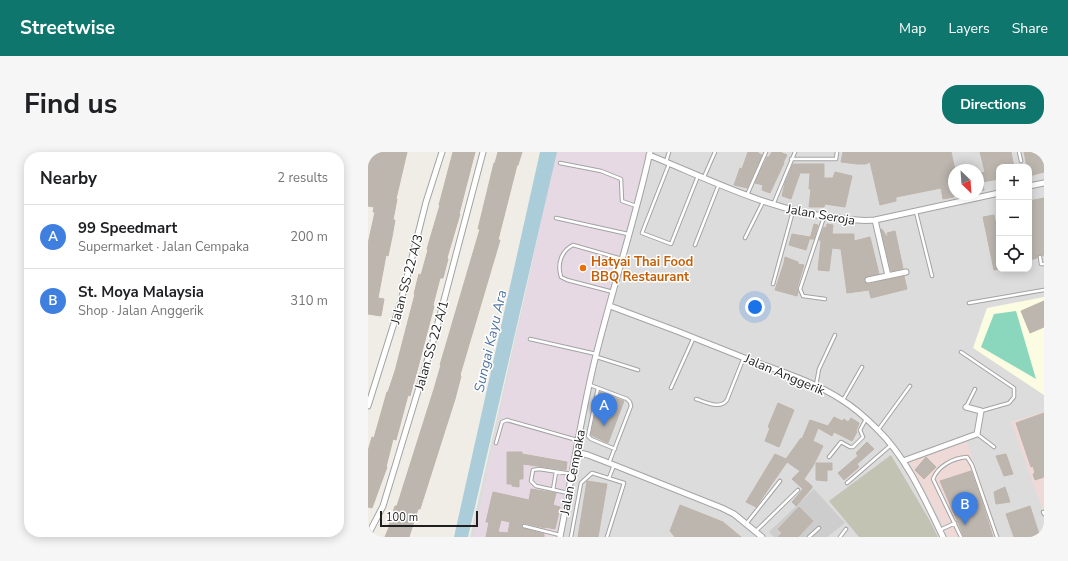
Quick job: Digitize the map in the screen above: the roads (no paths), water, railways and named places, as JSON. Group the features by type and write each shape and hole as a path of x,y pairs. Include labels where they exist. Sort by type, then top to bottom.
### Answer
{"street":[{"name":"Jalan SS 22 A/3","path":"368,406 401,302 426,202 442,152"},
{"name":"Jalan SS 22 A/1","path":"368,535 383,506 423,374 483,152"},
{"name":"Jalan Seroja","path":"649,154 763,202 793,211 824,217 865,221 876,220 996,194"},
{"name":"Jalan Cempaka","path":"560,536 596,355 649,154"},
{"path":"1032,185 1044,183"},
{"path":"876,220 888,276"},
{"path":"868,280 906,272"},
{"name":"Jalan Anggerik","path":"610,306 694,336 804,380 843,400 878,430 903,461 925,500 943,537"},
{"path":"903,461 977,434 981,411 966,407"},
{"path":"576,452 612,464 722,508 734,514 762,537"}],"lane":[{"path":"669,152 668,163 642,233 671,244 701,176 715,152"},
{"path":"746,194 766,152"},
{"path":"773,205 795,152"},
{"path":"791,159 836,160 837,152"},
{"path":"1019,152 1021,161"},
{"path":"560,163 601,171 621,179 622,201 636,206"},
{"path":"696,245 719,183"},
{"path":"745,238 763,202"},
{"path":"773,284 793,211"},
{"path":"916,211 932,276"},
{"path":"824,217 800,289 803,296 825,299"},
{"path":"556,218 629,234"},
{"path":"613,292 567,280 561,277 559,270 562,253 573,245 622,259"},
{"path":"1040,257 1041,264 1044,264"},
{"path":"969,303 1044,290"},
{"path":"816,386 818,369 835,335"},
{"path":"671,388 694,336"},
{"path":"530,339 596,355 638,370"},
{"path":"961,352 1014,388 1014,397 1008,403 981,411"},
{"path":"696,399 720,406 724,405 744,357"},
{"path":"843,400 862,367"},
{"path":"590,385 627,399 631,406 615,449 609,478"},
{"path":"878,430 910,386"},
{"path":"598,388 588,436 591,440 615,449"},
{"path":"966,407 975,389"},
{"path":"829,457 841,442 853,447 863,437 860,430 866,419"},
{"path":"496,443 502,422 507,420 578,441"},
{"path":"977,434 994,447"},
{"path":"847,483 891,445"},
{"path":"961,537 933,479 935,474 945,464 962,457 967,457 972,465 997,537"},
{"path":"569,493 536,486 531,481 533,470 539,469 572,474"},
{"path":"553,490 556,472"},
{"path":"571,537 581,483 592,473 624,483 607,537"},
{"path":"746,524 780,481"},
{"path":"756,531 798,490"},
{"path":"940,530 955,523"},
{"path":"524,526 560,536"},
{"path":"809,537 819,528"},
{"path":"840,537 846,529"}],"water":[{"path":"540,152 557,152 468,537 454,537"}],"place":[{"name":"Hatyai Thai Food BBQ Restaurant","path":"583,268"},
{"name":"99 Speedmart","path":"604,426"},
{"name":"St. Moya Malaysia","path":"965,525"}],"water label":[{"name":"Sungai Kayu Ara","path":"490,341"}]}
